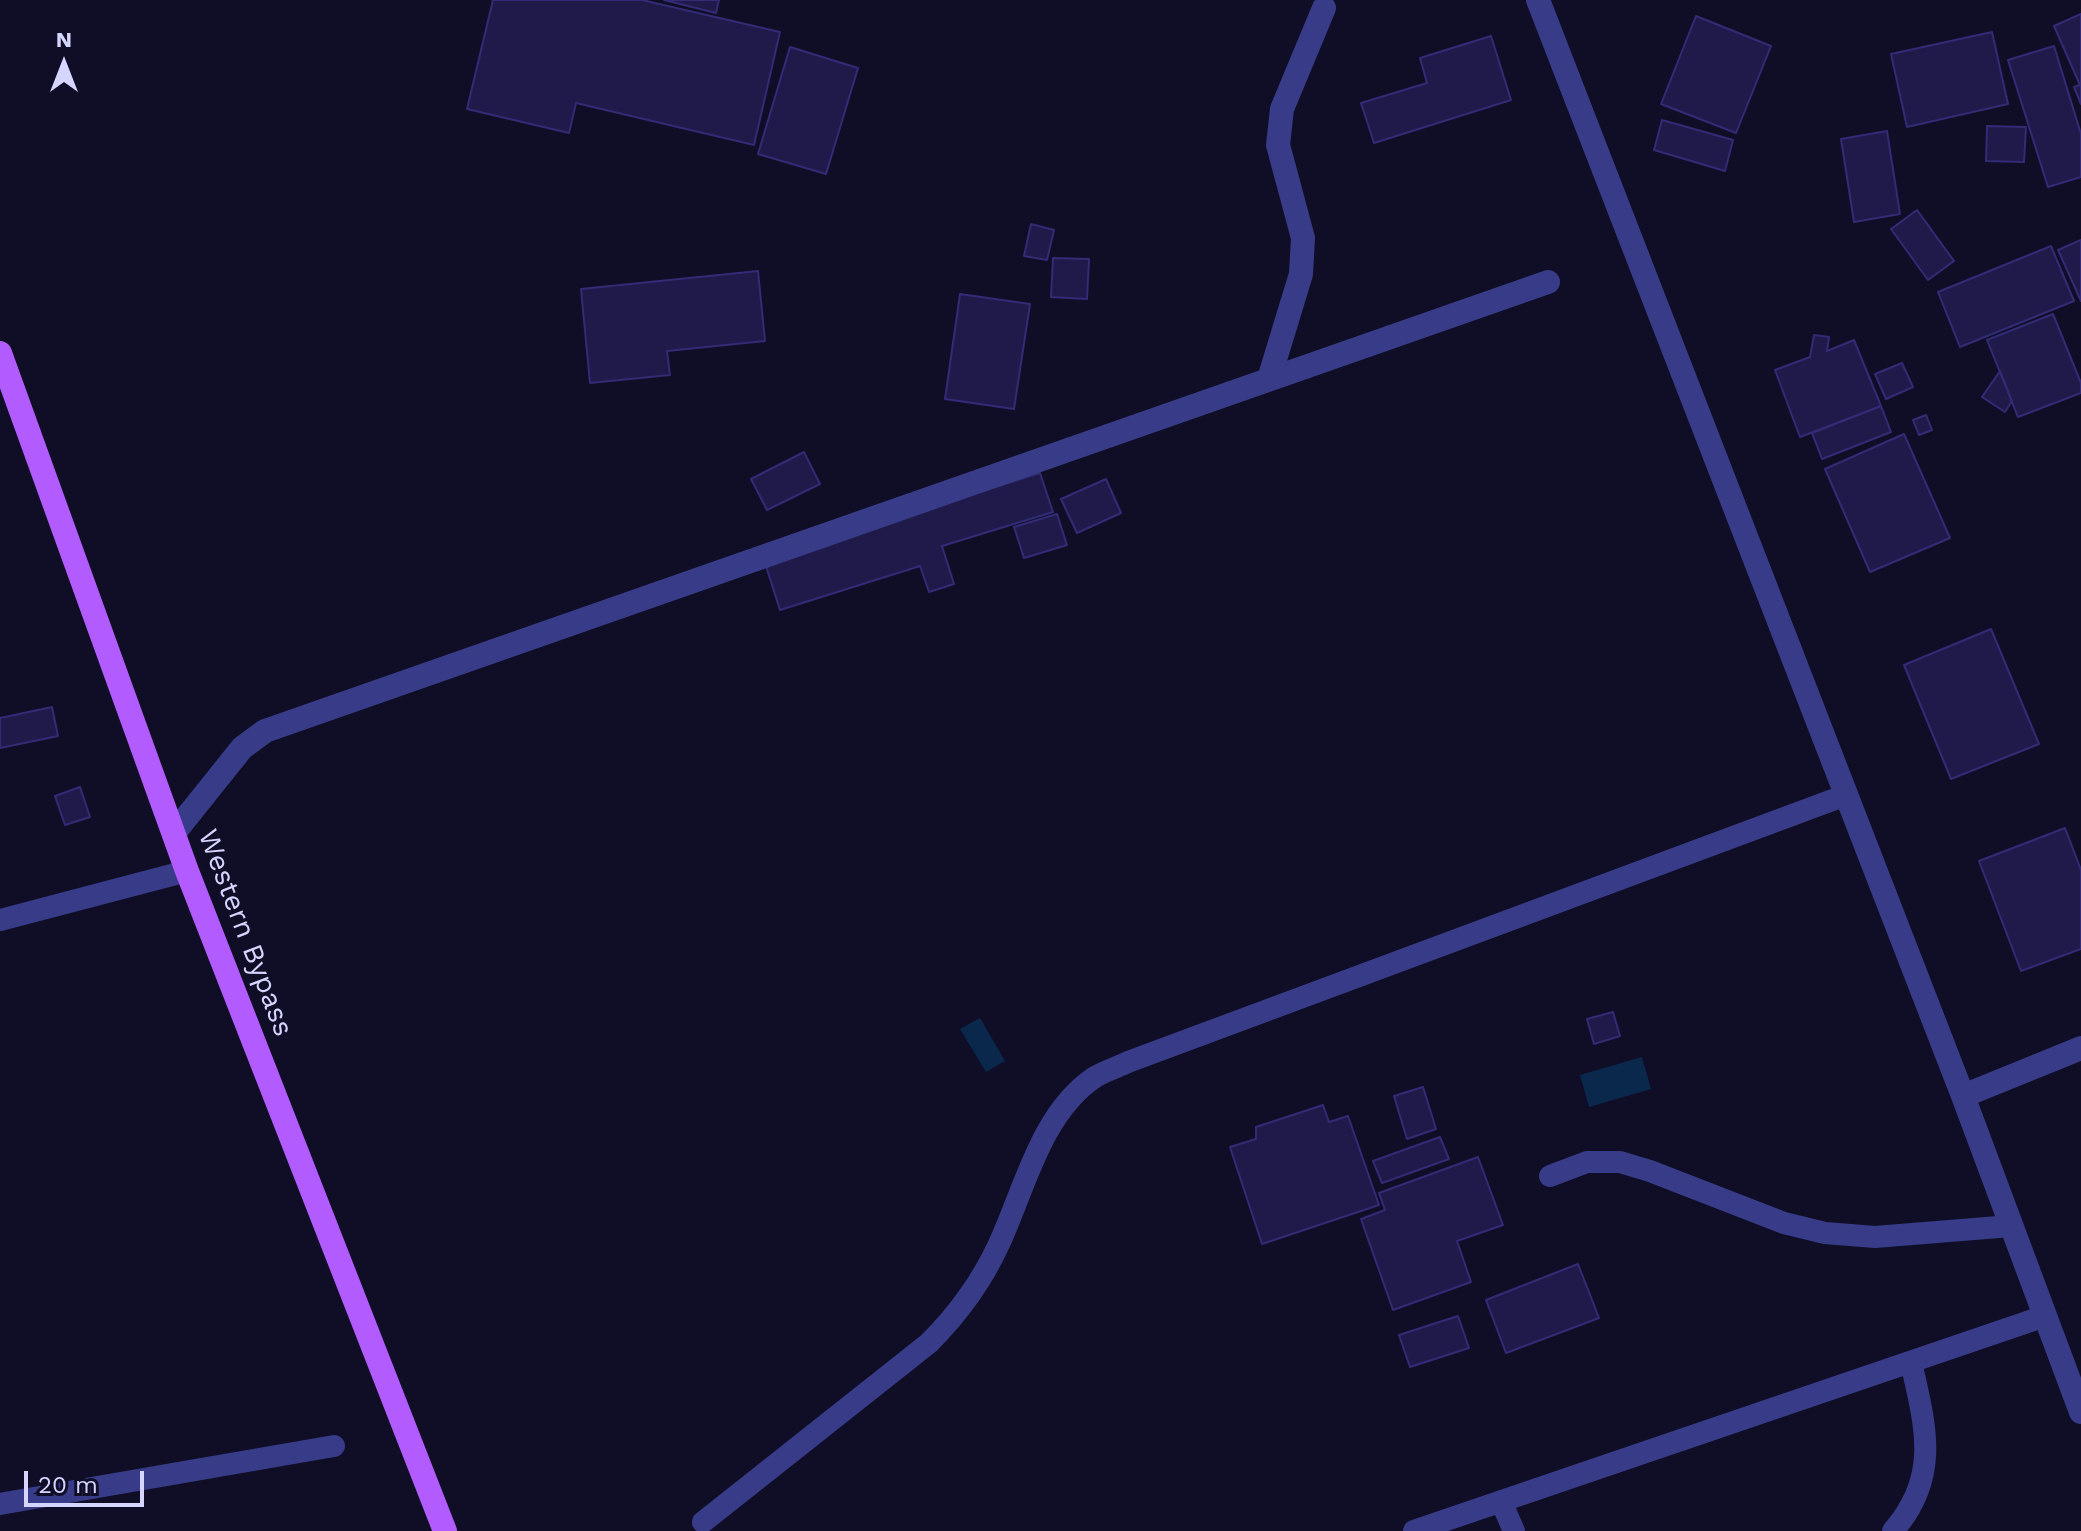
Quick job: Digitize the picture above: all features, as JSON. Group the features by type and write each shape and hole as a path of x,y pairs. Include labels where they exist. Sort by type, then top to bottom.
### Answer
{"main road":[{"name":"Western Bypass","path":"0,353 187,871 445,1531"}],"street":[{"path":"1538,0 1963,1096 2081,1412"},
{"path":"1269,379 1301,274 1303,238 1278,145 1282,109 1324,8"},
{"path":"174,833 242,748 265,731 1548,282"},
{"path":"1963,1096 2081,1048"}],"lane":[{"path":"703,1522 929,1343 948,1324 973,1290 998,1246 1055,1120 1073,1095 1096,1076 1846,795"},
{"path":"0,920 187,871"},
{"path":"1550,1176 1587,1162 1620,1162 1784,1223 1825,1233 1875,1237 2011,1226"},
{"path":"1414,1531 2045,1316"},
{"path":"1893,1531 1904,1518 1924,1473 1926,1431 1911,1362"},
{"path":"0,1504 334,1446"},
{"path":"1501,1501 1514,1531"}],"water":[{"path":"980,1018 1005,1061 986,1072 960,1029"},
{"path":"1642,1057 1651,1089 1589,1107 1580,1075"}],"building":[{"path":"493,0 642,0 780,32 754,145 576,103 569,133 467,109"},
{"path":"664,0 719,0 716,13"},
{"path":"2081,14 2081,104 2074,87 2080,85 2054,26"},
{"path":"1696,16 1771,46 1736,133 1661,104"},
{"path":"1992,32 2008,104 1907,127 1891,54"},
{"path":"1491,36 1511,100 1374,143 1361,103 1427,83 1420,58"},
{"path":"2054,46 2081,134 2081,177 2048,187 2008,60"},
{"path":"790,47 858,68 826,174 758,154"},
{"path":"1662,120 1733,140 1725,171 1654,150"},
{"path":"1987,126 2026,127 2024,162 1986,161"},
{"path":"1887,131 1900,214 1854,222 1841,139"},
{"path":"1917,210 1954,261 1928,280 1891,229"},
{"path":"1031,224 1054,230 1047,260 1024,256"},
{"path":"2081,240 2081,301 2058,250"},
{"path":"2051,246 2074,301 1960,347 1938,292"},
{"path":"1053,258 1089,259 1087,299 1051,297"},
{"path":"758,271 765,341 667,351 670,375 590,383 581,289"},
{"path":"960,294 1030,304 1014,409 945,399"},
{"path":"2053,314 2081,383 2081,393 2018,417 1987,340"},
{"path":"1814,335 1829,337 1827,351 1854,340 1881,406 1800,437 1775,370 1810,357"},
{"path":"1902,363 1913,387 1886,399 1875,374"},
{"path":"2000,371 2012,401 2005,412 1982,397"},
{"path":"1881,406 1891,432 1822,459 1812,433"},
{"path":"1926,415 1932,430 1919,435 1913,420"},
{"path":"1904,434 1950,538 1870,572 1825,469"},
{"path":"804,452 820,484 767,510 751,479"},
{"path":"1040,473 1053,512 942,546 954,584 929,592 920,566 780,610 764,560"},
{"path":"1106,479 1121,513 1077,533 1061,499"},
{"path":"1057,514 1067,545 1024,558 1014,527"},
{"path":"1991,629 2039,744 1951,779 1904,665"},
{"path":"52,707 58,736 0,748 0,718"},
{"path":"80,787 90,817 65,825 55,796"},
{"path":"2065,828 2081,870 2081,949 2021,971 1979,861"},
{"path":"1613,1012 1620,1036 1594,1044 1587,1019"},
{"path":"1423,1087 1436,1129 1407,1139 1394,1096"},
{"path":"1323,1105 1329,1122 1348,1116 1379,1205 1262,1244 1230,1147 1256,1139 1256,1127"},
{"path":"1440,1137 1449,1159 1382,1183 1373,1161"},
{"path":"1478,1157 1503,1225 1457,1241 1471,1282 1393,1310 1361,1219 1385,1210 1379,1193"},
{"path":"1578,1264 1599,1318 1506,1353 1486,1300"},
{"path":"1458,1316 1469,1348 1410,1367 1399,1335"}]}
